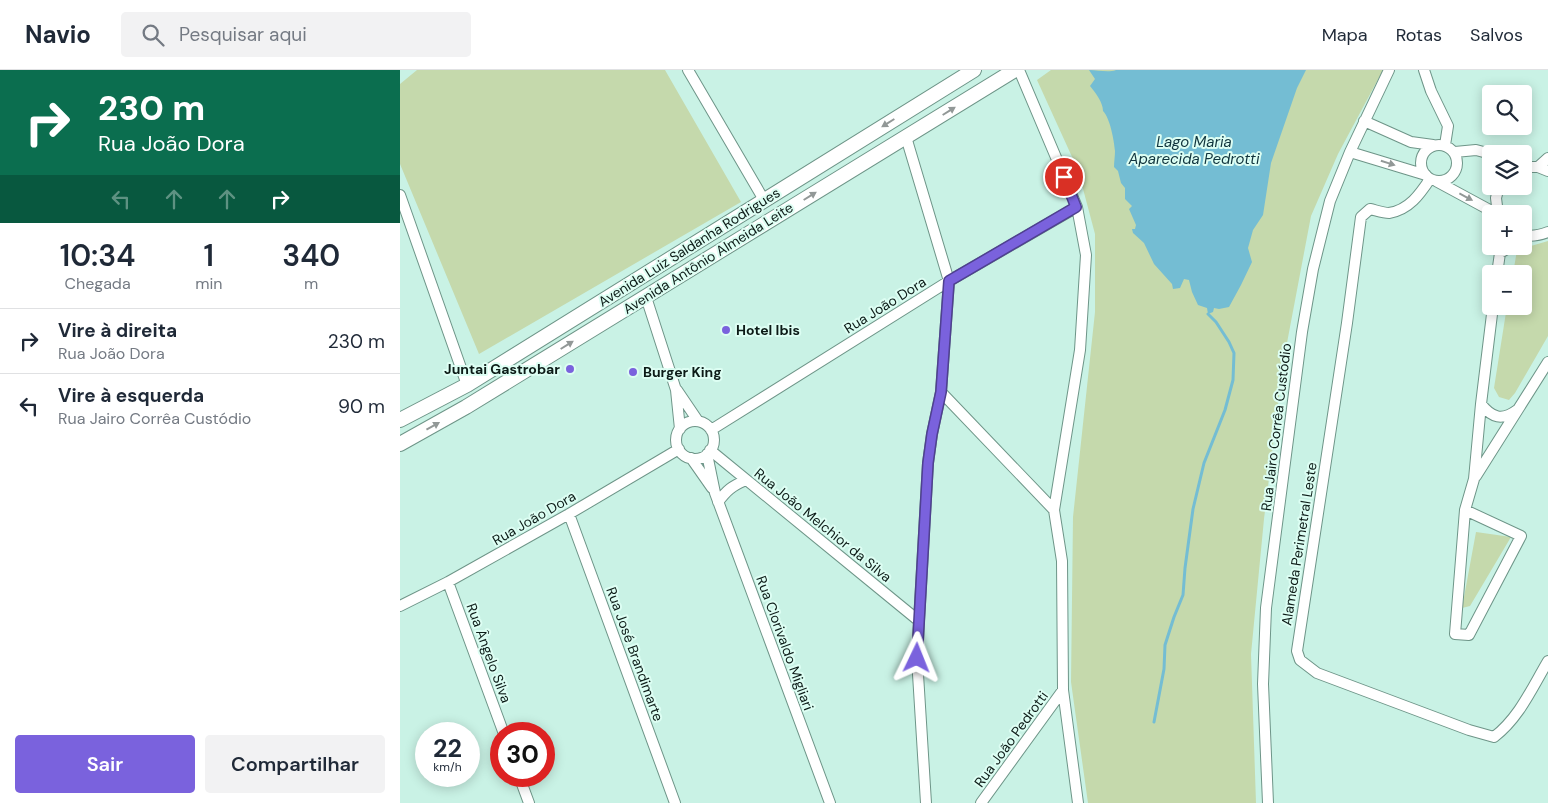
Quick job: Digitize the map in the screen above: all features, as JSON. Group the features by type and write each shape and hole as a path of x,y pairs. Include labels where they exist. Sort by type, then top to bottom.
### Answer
{"main road":[{"name":"Avenida Luiz Saldanha Rodrigues","path":"400,420 467,385 974,70"},
{"name":"Avenida Antônio Almeida Leite","path":"400,444 466,407 1015,70"}],"street":[{"path":"688,70 764,200"},
{"path":"1020,70 1076,207 1086,255 1080,341 1054,510 1062,561 1063,690 1078,803"},
{"name":"Rua Jairo Corrêa Custódio","path":"1268,803 1262,684 1266,608 1302,332 1313,269 1330,201 1350,152 1389,70"},
{"path":"1424,70 1431,91 1448,126 1445,145"},
{"path":"1350,152 1442,181 1453,175 1458,164 1455,152 1445,145 1411,142 1364,121"},
{"path":"906,137 949,281 941,392 928,463 917,658 926,803"},
{"path":"1433,145 1424,152 1421,164 1431,178 1482,206"},
{"path":"1455,152 1476,150 1482,152"},
{"path":"1538,167 1548,158"},
{"path":"1532,167 1538,167 1548,171"},
{"name":"Alameda Perimetral Leste","path":"1431,178 1417,198 1405,208 1388,213 1370,209 1361,217 1347,323 1297,651 1300,660 1317,672 1469,730 1494,737 1504,730 1517,715 1548,661"},
{"path":"400,194 467,385"},
{"name":"Rua João Dora","path":"711,430 949,281 1076,207"},
{"path":"1532,236 1548,232"},
{"path":"646,297 676,390 680,429"},
{"path":"1465,510 1521,536 1469,636 1455,634 1465,510 1474,479 1480,404 1492,315"},
{"path":"1474,479 1548,362"},
{"path":"676,390 698,421 708,426 714,440 708,452 697,458 692,458 686,456 679,449 676,439 680,429 688,422 698,421"},
{"path":"941,392 1054,510"},
{"path":"1480,404 1487,413 1498,417 1509,416 1519,409"},
{"name":"Rua João Dora","path":"400,606 448,582 679,449"},
{"name":"Rua João Melchior da Silva","path":"708,452 746,480 919,621"},
{"name":"Rua Clorivaldo Migliari","path":"708,452 716,498"},
{"name":"Rua Clorivaldo Migliari","path":"692,458 716,498 830,803"},
{"path":"716,498 733,485 746,480"},
{"name":"Rua José Brandimarte","path":"568,514 676,803"},
{"name":"Rua Ângelo Silva","path":"448,582 500,722"},
{"name":"Rua João Pedrotti","path":"981,803 1063,690"},
{"path":"523,787 529,803"}],"green space":[{"path":"417,70 665,70 741,202 479,354 400,164 400,84"},
{"path":"1051,70 1383,70 1338,154 1311,216 1283,364 1264,519 1251,654 1256,803 1088,803 1071,682 1073,517 1095,312 1095,234 1078,170 1037,80"},
{"path":"1548,241 1548,336 1509,400 1499,397 1494,388 1506,315 1532,315 1532,265 1514,265 1516,255 1532,255 1532,246"},
{"path":"1476,532 1511,537 1470,606 1462,608"}],"water":[{"name":"Lago Maria Aparecida Pedrotti","path":"1089,70 1306,70 1297,88 1271,163 1263,215 1253,230 1248,248 1252,262 1229,307 1214,308 1213,312 1208,314 1207,308 1198,305 1189,280 1184,279 1180,288 1173,289 1172,284 1154,264 1144,243 1133,233 1132,229 1135,229 1136,225 1129,209 1132,206 1125,199 1125,188 1121,183 1118,171 1114,167 1114,141 1108,119 1100,101 1090,86 1095,79"}],"waterway":[{"path":"1154,722 1164,669 1165,645 1183,595 1193,509 1204,463 1225,410 1233,380 1234,353 1216,322 1208,314"}],"place":[{"name":"Hotel Ibis","path":"726,330"},
{"name":"Juntai Gastrobar","path":"570,369"},
{"name":"Burger King","path":"633,372"}],"route":[{"path":"917,658 928,463 941,392 949,281 1076,207 1064,177"}]}
